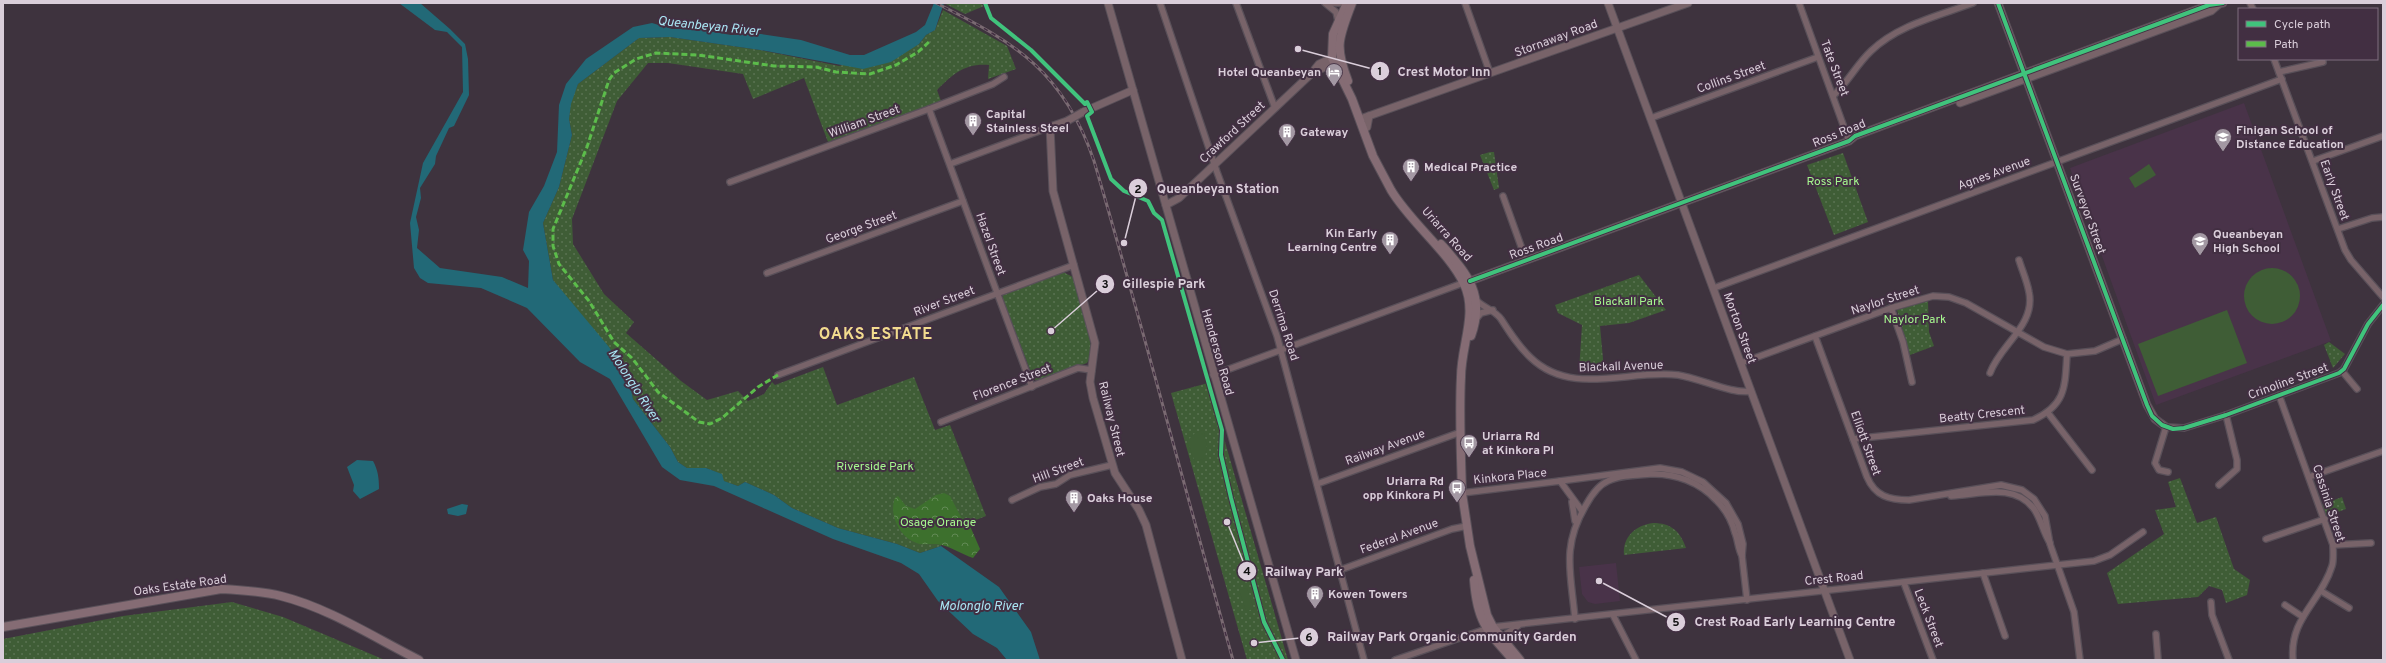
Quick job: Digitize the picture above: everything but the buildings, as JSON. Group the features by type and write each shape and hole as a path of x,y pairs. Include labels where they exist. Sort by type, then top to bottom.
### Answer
{"main road":[{"path":"1335,60 1332,39 1337,23 1347,3"},
{"path":"1335,60 1340,37 1352,3"},
{"name":"Uriarra Road","path":"1335,60 1365,122 1393,195 1467,282 1475,298 1476,319 1462,363"},
{"name":"Uriarra Road","path":"1467,282 1470,315 1462,363 1462,493 1470,546 1489,628 1513,660"},
{"name":"Oaks Estate Road","path":"3,627 221,589 252,590 282,596 319,610 419,660"},
{"name":"Uriarra Road","path":"1489,628 1508,645 1520,660"}],"street":[{"name":"Henderson Road","path":"1108,3 1213,375 1296,660"},
{"name":"Derrima Road","path":"1160,3 1214,165 1282,350 1364,660"},
{"path":"1236,3 1275,108"},
{"path":"1326,3 1340,3"},
{"path":"1326,3 1337,13 1337,23"},
{"path":"1465,3 1490,73"},
{"name":"Morton Street","path":"1608,3 1850,660"},
{"name":"Stornaway Road","path":"1365,122 1490,73 1688,3"},
{"name":"Tate Street","path":"1799,3 1834,95 1849,141"},
{"path":"1834,95 1846,83 1862,61 1884,40 1898,31 1973,3"},
{"name":"Surveyor Street","path":"1998,3 2058,161 2150,412 2157,422 2166,427"},
{"name":"Ross Road","path":"1213,375 1849,141 1856,141 2026,75 2211,10 2221,4"},
{"name":"Collins Street","path":"1651,118 1818,56"},
{"name":"Crawford Street","path":"1166,205 1179,198 1312,73 1318,65 1335,60"},
{"name":"Early Street","path":"2274,60 2348,256 2383,297"},
{"path":"2279,72 2323,62"},
{"name":"William Street","path":"730,182 929,109 993,84 1004,77"},
{"name":"Agnes Avenue","path":"1714,288 2282,79"},
{"path":"950,164 1067,121 1083,112 1133,90"},
{"name":"Hazel Street","path":"929,109 1032,386"},
{"name":"Railway Street","path":"1050,127 1053,191 1095,343 1091,391 1112,465 1146,526 1182,660"},
{"path":"2313,161 2383,136"},
{"path":"1503,196 1526,260"},
{"name":"George Street","path":"767,273 963,201"},
{"path":"2338,229 2372,218 2383,217"},
{"path":"1990,373 1994,361 2024,324 2030,308 2030,293 2019,260"},
{"name":"River Street","path":"778,375 997,293 1074,266"},
{"name":"Naylor Street","path":"1741,364 1891,308 1933,296 1949,297 1966,303 2016,333 2044,347 2067,354 2095,351 2122,339"},
{"name":"Blackall Avenue","path":"1475,298 1480,304 1493,310 1531,358 1546,368 1568,377 1584,380 1649,374 1675,375 1699,379 1737,392 1751,392"},
{"name":"Crinoline Street","path":"2166,427 2184,428 2226,415 2342,371 2368,324 2383,305"},
{"path":"1891,308 1903,342 1912,382"},
{"path":"1476,319 1481,313 1493,310"},
{"name":"Elliott Street","path":"1815,336 1870,484 1885,498 1909,500 1941,496 1967,489 2001,485 2022,490 2034,499 2042,510 2050,544 2074,612 2080,660"},
{"name":"Beatty Crescent","path":"1853,439 2033,420 2048,413 2059,402 2065,384 2067,354"},
{"name":"Florence Street","path":"941,422 1078,368 1092,370"},
{"path":"2342,371 2357,389"},
{"name":"Cassinia Street","path":"2279,395 2325,519 2333,545 2333,565 2321,591 2303,617 2292,641 2293,660"},
{"path":"2048,413 2092,470"},
{"path":"2219,485 2237,469 2237,460 2226,415"},
{"path":"2166,427 2156,463 2159,470 2168,472"},
{"name":"Railway Avenue","path":"1317,484 1461,432"},
{"path":"2309,477 2383,451"},
{"name":"Hill Street","path":"1012,500 1040,487 1056,484 1070,475 1112,465"},
{"name":"Kinkora Place","path":"1462,493 1597,477 1624,471 1660,468 1682,472 1703,482 1717,493 1734,514 1742,536 1744,547 1742,556"},
{"name":"Kinkora Place","path":"1597,477 1609,480 1657,474 1674,476 1694,483 1715,498 1728,515 1742,556 1747,600"},
{"path":"1575,619 1569,556 1571,538 1575,523 1594,492 1609,480"},
{"name":"Kinkora Place","path":"1560,481 1570,497 1582,511"},
{"path":"1570,497 1574,509 1575,523"},
{"path":"2266,539 2325,519"},
{"name":"Federal Avenue","path":"1340,570 1452,528 1467,526"},
{"name":"Crest Road","path":"1395,660 1489,628 2100,560 2143,532"},
{"path":"2333,545 2371,543"},
{"path":"1982,573 2005,636"},
{"name":"Leck Street","path":"1904,583 1933,660"},
{"path":"2321,591 2349,608"},
{"path":"2211,602 2212,615 2229,660"},
{"path":"2285,606 2303,617"},
{"path":"1613,615 1636,660"},
{"path":"1508,645 1507,633 1520,625"},
{"path":"2156,634 2158,660"}],"shaded area":[{"name":"Queanbeyan High School","path":"2244,103 2331,341 2156,405 2070,168"},
{"path":"1616,563 1620,601 1595,604 1588,602 1582,594 1579,567"}],"green space":[{"path":"944,3 983,3 984,6 965,14"},
{"name":"Riverside Park","path":"943,10 1007,46 1016,69 988,79 989,65 966,68 948,79 937,90 941,101 828,142 804,78 753,99 743,74 668,63 648,63 617,101 572,219 573,244 604,294 634,322 626,333 681,381 707,400 738,391 748,401 764,394 772,382 775,385 823,367 837,405 914,377 935,430 950,425 986,516 945,532 941,546 920,553 897,544 838,528 792,508 774,495 745,482 738,486 723,481 721,474 706,468 687,468 678,462 670,447 633,399 629,380 553,280 543,223 559,187 572,135 569,119 570,104 578,84 639,38 670,37 760,50 839,66 919,44 926,35 935,30"},
{"path":"1494,152 1499,188 1494,190 1480,155"},
{"name":"Ross Park","path":"1843,153 1868,222 1834,235 1807,165"},
{"path":"2149,164 2156,175 2135,188 2129,178"},
{"path":"2272,268 2283,270 2292,276 2298,285 2300,296 2298,307 2292,316 2283,322 2272,324 2261,322 2252,316 2246,307 2244,296 2246,285 2252,276 2261,270"},
{"path":"1063,272 1073,277 1089,334 1091,345 1090,355 1087,363 1039,380 1034,380 1003,300 1003,295"},
{"name":"Blackall Park","path":"1639,275 1666,310 1629,323 1600,326 1604,370 1579,371 1582,325 1558,313 1555,305"},
{"name":"Naylor Park","path":"1928,301 1929,332 1934,346 1910,355 1897,310"},
{"path":"2227,310 2247,363 2158,396 2138,344"},
{"path":"2329,342 2345,354 2333,368 2324,345"},
{"path":"1208,383 1288,660 1247,660 1171,393"},
{"path":"1203,430 1207,445 1205,458 1195,462 1187,441 1195,433"},
{"path":"2180,478 2197,523 2216,517 2234,569 2250,580 2247,595 2226,603 2222,590 2209,586 2198,597 2118,604 2107,573 2164,534 2155,510 2176,507 2168,482"},
{"name":"Osage Orange","path":"944,493 950,496 961,517 970,526 980,549 973,558 942,545 920,544 913,542 907,538 898,526 893,512 895,498 898,496 906,506 915,509 936,495"},
{"path":"2342,497 2346,509 2324,517 2319,506"},
{"path":"1653,523 1670,526 1674,529 1681,537 1686,548 1624,555 1625,543 1631,533 1641,526"},
{"path":"1247,588 1254,609 1246,611 1239,590"},
{"path":"232,602 283,617 385,660 3,660 3,639 123,616"}],"water":[{"name":"Molonglo River","path":"399,3 420,3 465,44 468,59 469,95 454,126 449,128 436,156 435,164 420,188 421,198 416,217 419,230 417,248 440,268 502,277 528,288 529,261 523,250 529,212 544,186 557,152 559,105 566,84 586,59 633,27 652,23 672,29 696,29 731,35 761,34 801,40 850,55 864,55 916,32 925,25 934,3 944,3 935,30 926,35 919,44 891,62 863,69 760,50 670,37 639,38 578,84 571,104 569,119 572,135 559,187 543,223 553,280 609,347 629,380 633,399 670,447 678,462 687,468 706,468 722,474 724,481 738,486 745,482 774,495 792,508 838,528 897,544 920,553 941,546 999,587 1031,632 1040,660 1007,660 997,648 973,634 938,601 919,574 901,563 833,539 714,486 680,480 662,467 610,379 580,362 527,308 481,288 428,283 420,278 414,268 410,223 423,163 463,92 462,47 447,32 435,30"},
{"path":"357,460 373,461 379,481 379,489 360,499 353,491 354,485 347,467"},
{"path":"462,504 468,505 466,514 458,516 448,514 447,509"}],"railway":[{"path":"936,3 990,32 1013,47 1034,64 1052,82 1068,104 1082,130 1094,161 1112,223 1233,660"}],"marked path":[{"path":"778,375 758,387 722,418 710,424 699,422 658,392 632,358 614,342 589,301 559,264 553,246 553,229 587,147 609,80 614,73 636,59 656,53 698,55 774,66 816,67 836,72 870,74 896,65 918,52 930,41"}],"cycle path":[{"path":"985,3 991,18 1031,50 1085,104 1087,102 1092,112 1087,116 1111,179 1124,191 1148,201 1154,213 1162,220 1222,430 1221,455 1264,622 1283,660"},
{"path":"1998,3 2147,405 2152,416 2162,425 2173,429 2184,428 2226,415 2339,373 2344,369 2368,324 2383,305"},
{"path":"1470,281 1849,141 1855,136 2209,5 2223,3"}],"place":[{"name":"Crest Motor Inn","path":"1298,49"},
{"name":"Hotel Queanbeyan","path":"1334,87"},
{"name":"Capital Stainless Steel","path":"973,136"},
{"name":"Gateway","path":"1287,147"},
{"name":"Finigan School of Distance Education","path":"2223,152"},
{"name":"Medical Practice","path":"1411,182"},
{"name":"Queanbeyan Station","path":"1124,243"},
{"name":"Kin Early Learning Centre","path":"1390,255"},
{"name":"Queanbeyan High School","path":"2200,256"},
{"name":"Gillespie Park","path":"1051,331"},
{"name":"Uriarra Rd at Kinkora Pl","path":"1469,458"},
{"name":"Uriarra Rd opp Kinkora Pl","path":"1457,503"},
{"name":"Oaks House","path":"1074,513"},
{"name":"Railway Park","path":"1227,522"},
{"name":"Crest Road Early Learning Centre","path":"1599,581"},
{"name":"Kowen Towers","path":"1315,609"},
{"name":"Railway Park Organic Community Garden","path":"1254,643"}],"district":[{"name":"OAKS ESTATE","path":"876,333"}],"water label":[{"name":"Queanbeyan River","path":"709,25"}]}
